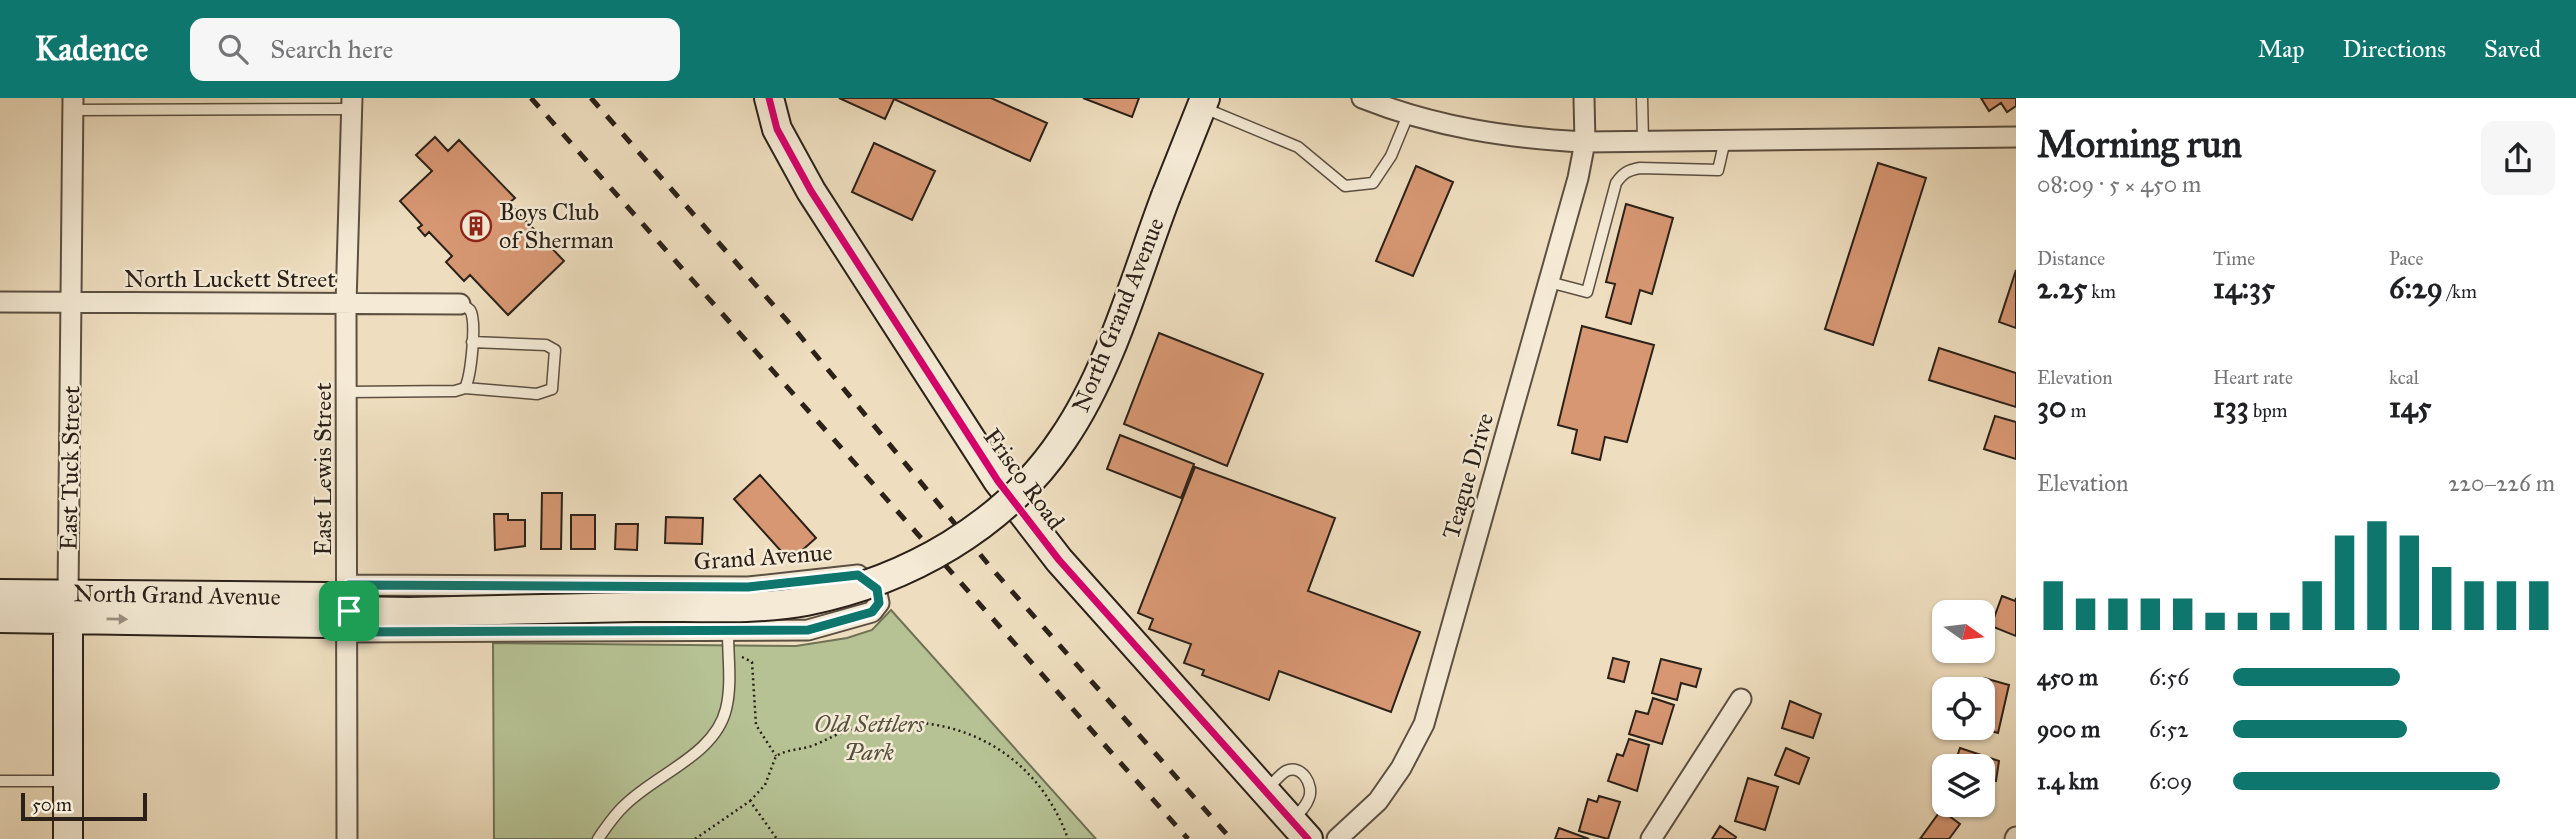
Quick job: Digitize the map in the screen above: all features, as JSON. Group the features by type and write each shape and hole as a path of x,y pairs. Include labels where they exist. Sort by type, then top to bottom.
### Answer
{"main road":[{"name":"Frisco Road","path":"769,98 777,130 811,191 998,481 1059,560 1300,830"},
{"name":"North Grand Avenue","path":"0,618 69,606 327,597 349,609 409,612 805,601 879,579 934,556 991,519 1034,479 1064,439 1088,399 1203,103"},
{"name":"North Grand Avenue","path":"0,594 69,606"},
{"name":"East Tuck Street","path":"68,839 69,606"}],"street":[{"path":"1362,98 1408,115 1476,131 1529,139 1585,142 2016,137"},
{"name":"Teague Drive","path":"1337,839 1378,801 1401,768 1424,724 1578,178 1585,142 1584,98"},
{"name":"East Tuck Street","path":"69,606 73,104"},
{"name":"East Lewis Street","path":"347,839 349,609 346,304 352,104"},
{"name":"North Luckett Street","path":"0,302 460,304"},
{"name":"Grand Avenue","path":"858,575 877,589 879,603 872,612 845,622 808,630 728,633 349,609 748,587 858,575"},
{"path":"1651,839 1741,699"}],"lane":[{"path":"1642,98 1643,141"},
{"path":"1203,103 1298,147 1345,187 1373,183 1391,156 1408,115"},
{"path":"73,104 352,104"},
{"path":"1549,282 1587,292 1616,183 1621,175 1640,167 1718,170 1725,140"},
{"path":"460,304 470,310 472,342 470,379 465,388"},
{"path":"347,392 455,391 465,388 537,394 552,388 555,380 555,350 546,345 472,342"},
{"path":"598,839 624,805 703,746 715,732 726,712 729,692 728,633"},
{"path":"1265,791 1287,771 1303,774 1310,782 1309,801 1300,830"},
{"path":"0,781 68,781"}],"path":[{"path":"728,654 752,662 756,725 776,756"},
{"path":"776,756 863,726 917,723 962,732 1004,751 1022,765 1051,801 1068,839"},
{"path":"695,839 750,802 765,785 776,756"},
{"path":"750,802 777,839"}],"green space":[{"name":"Old Settlers Park","path":"891,610 1096,839 494,839 493,643 796,646 847,638 872,630"}],"building":[{"path":"839,98 991,98 1047,123 1030,161 894,99 885,119"},
{"path":"1083,98 1139,98 1132,117"},
{"path":"1981,98 2016,98 2016,106 2007,112 2001,103 1989,111"},
{"name":"Boys Club of Sherman","path":"435,137 448,151 459,140 515,198 509,203 564,261 508,315 470,275 464,281 446,262 452,256 429,232 425,236 418,228 422,225 400,201 432,171 416,155"},
{"path":"874,143 935,171 912,220 852,192"},
{"path":"1878,163 1926,178 1873,345 1825,329"},
{"path":"1416,166 1453,182 1413,276 1376,261"},
{"path":"1626,204 1673,218 1652,294 1640,290 1631,324 1606,317 1615,284 1606,282"},
{"path":"2016,270 2016,328 1999,322"},
{"path":"1582,326 1654,345 1627,442 1605,437 1600,460 1572,453 1577,430 1558,425"},
{"path":"1159,333 1263,374 1227,466 1124,424"},
{"path":"1939,348 2016,373 2016,407 1929,380"},
{"path":"1995,416 2016,422 2016,459 1984,449"},
{"path":"1120,435 1194,464 1181,498 1107,469"},
{"path":"1195,467 1335,518 1308,591 1420,632 1391,712 1279,671 1269,700 1202,675 1204,670 1184,663 1191,644 1149,629 1153,619 1138,613"},
{"path":"760,475 816,538 790,561 734,499"},
{"path":"542,493 562,493 561,549 541,549"},
{"path":"494,514 508,514 508,520 525,520 525,546 495,550"},
{"path":"571,515 595,515 595,549 571,549"},
{"path":"666,517 703,518 702,544 665,543"},
{"path":"616,524 638,524 637,550 615,549"},
{"path":"2002,596 2015,601 2016,598 2016,636 1995,628 1995,615"},
{"path":"1613,658 1629,662 1624,682 1608,678"},
{"path":"1661,659 1701,669 1696,687 1681,683 1677,700 1652,693"},
{"path":"1995,681 2009,685 1998,733 1995,732"},
{"path":"1653,698 1674,705 1662,744 1629,734 1636,711 1648,714"},
{"path":"1790,701 1821,714 1813,738 1782,728"},
{"path":"1629,739 1649,745 1637,791 1608,781 1617,754 1623,756"},
{"path":"1786,748 1809,758 1799,784 1775,775"},
{"path":"1960,748 1978,754 1958,754"},
{"path":"1995,760 1999,761 1995,781"},
{"path":"1748,778 1778,787 1765,830 1735,821"},
{"path":"1599,796 1620,802 1608,839 1579,831 1588,799 1597,802"},
{"path":"1936,817 1950,817 1960,824 1949,839 1920,839"},
{"path":"1720,826 1736,837 1735,839 1712,839"},
{"path":"1559,828 1589,839 1555,839"}],"railway":[{"path":"531,98 1188,839"},
{"path":"591,98 792,326 993,570 1231,839"}],"cycle path":[{"path":"769,98 777,129 811,191 998,481 1059,560 1308,839"},
{"path":"349,585 748,587 858,575 876,589 879,603 872,612 808,630 349,632"}],"place":[{"name":"Boys Club of Sherman","path":"476,226"}],"route":[{"path":"858,575 877,589 879,603 872,612 845,622 808,630 728,633 349,632 349,611 349,585 748,587 796,584 858,575"}]}
